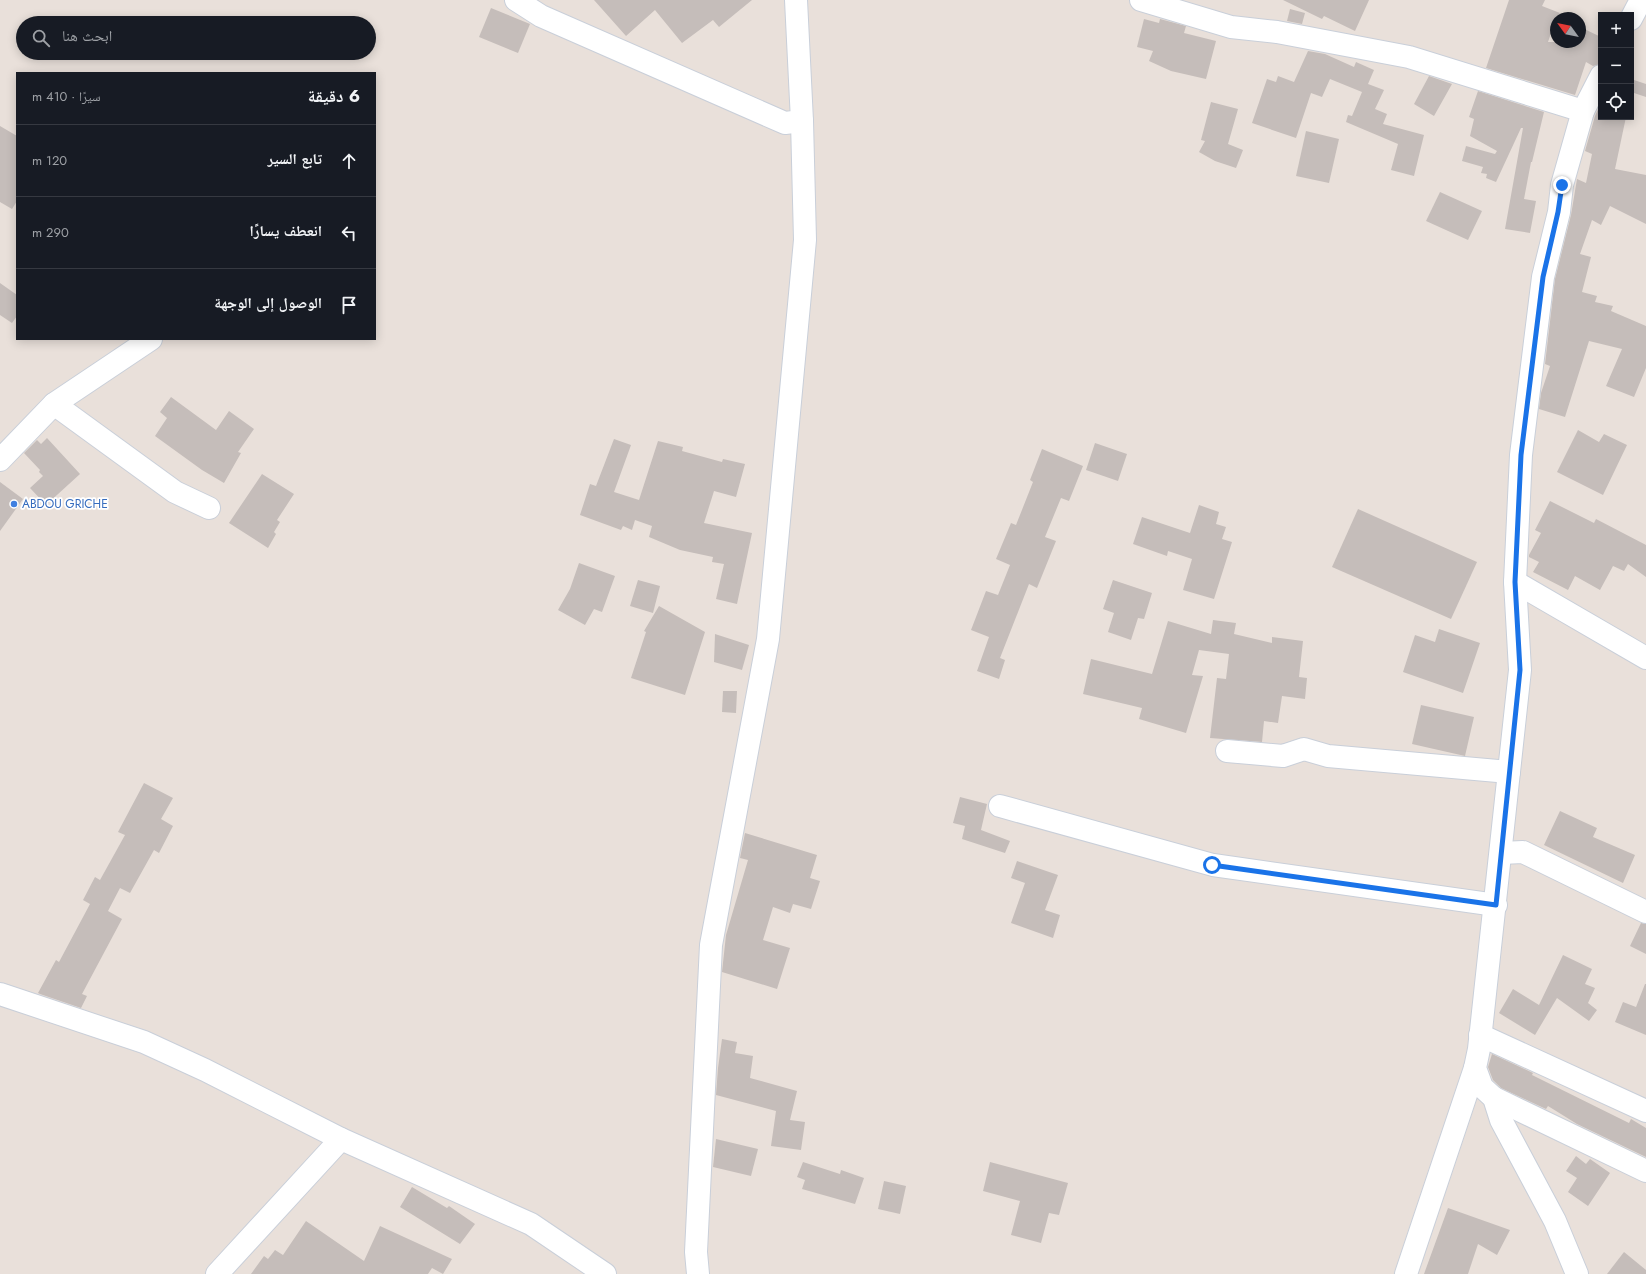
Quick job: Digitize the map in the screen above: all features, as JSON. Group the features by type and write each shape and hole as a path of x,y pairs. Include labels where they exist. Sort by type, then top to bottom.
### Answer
{"street":[{"path":"516,0 541,16 785,122 802,121"},
{"path":"698,1274 696,1252 711,945 768,639 805,240 802,121 796,0"},
{"path":"1141,0 1231,27 1277,32 1409,57 1582,111"},
{"path":"1634,13 1641,0"},
{"path":"1406,1274 1476,1068 1496,905 1520,670 1515,582 1521,455 1543,277 1558,212 1562,185 1582,111 1598,82"},
{"path":"0,460 54,404 150,340"},
{"path":"54,404 175,492 209,508"},
{"path":"1515,582 1646,658"},
{"path":"1227,751 1283,756 1304,749 1328,756 1509,772"},
{"path":"1000,806 1212,865 1496,905"},
{"path":"1501,853 1523,852 1646,912"},
{"path":"0,994 144,1042 205,1070 341,1139 530,1224 605,1274"},
{"path":"1480,1035 1646,1110"},
{"path":"1476,1068 1482,1087 1494,1098 1646,1170"},
{"path":"1494,1098 1501,1120 1555,1221 1577,1274"},
{"path":"217,1274 341,1139"}],"building":[{"path":"594,0 752,0 719,27 713,20 682,43 655,10 626,36"},
{"path":"1283,0 1369,0 1355,31 1324,16 1322,19"},
{"path":"1509,0 1545,0 1542,6 1557,12 1550,12 1550,36 1548,42 1550,42 1550,48 1586,48 1586,30 1598,36 1598,65 1593,66 1586,62 1575,95 1486,68"},
{"path":"491,8 530,24 518,53 479,37"},
{"path":"1290,9 1305,13 1302,24 1287,21"},
{"path":"1144,19 1159,23 1160,19 1186,26 1184,33 1216,41 1206,79 1171,71 1149,61 1153,51 1137,47"},
{"path":"1308,51 1325,54 1354,67 1356,62 1374,70 1368,84 1384,90 1375,109 1387,114 1383,124 1424,135 1414,176 1391,170 1398,144 1346,122 1348,115 1352,116 1362,92 1330,79 1322,97 1311,93 1296,138 1252,123 1267,79 1276,82 1278,76 1294,82"},
{"path":"1429,76 1452,84 1434,116 1414,104"},
{"path":"1634,80 1646,84 1646,97 1634,93"},
{"path":"1478,91 1544,112 1531,162 1524,199 1536,201 1530,233 1505,229 1523,128 1521,128 1496,182 1486,178 1487,174 1481,173 1483,167 1462,161 1466,146 1495,154 1497,151 1470,136 1474,119 1469,117"},
{"path":"1211,102 1238,109 1228,144 1243,150 1236,168 1215,161 1199,152 1205,141 1201,140"},
{"path":"1598,110 1598,120 1625,120 1615,169 1646,175 1646,224 1610,206 1601,225 1592,220 1580,254 1591,257 1582,292 1597,296 1595,302 1613,306 1611,311 1646,326 1646,368 1634,397 1606,386 1622,349 1589,341 1565,417 1539,409 1541,393 1550,366 1545,364 1555,279 1571,215 1577,179 1586,183 1592,154 1585,151"},
{"path":"0,126 16,135 16,203 12,209 0,202"},
{"path":"1306,131 1339,139 1329,183 1296,176"},
{"path":"1440,192 1482,211 1468,240 1426,221"},
{"path":"0,283 16,294 16,317 12,323 0,315"},
{"path":"171,397 216,430 229,411 254,429 238,452 241,453 224,483 202,470 155,436 167,418 160,412"},
{"path":"1578,430 1599,442 1604,434 1627,445 1603,495 1557,472"},
{"path":"47,438 80,474 46,505 30,488 43,476 39,472 40,470 24,453 37,440 41,444"},
{"path":"614,439 631,445 614,492 639,500 658,441 683,447 682,451 722,462 723,459 745,464 736,497 714,491 704,523 752,533 737,604 716,599 724,564 712,562 713,557 680,550 649,537 652,526 635,520 632,530 623,526 621,530 580,515 590,484 596,486"},
{"path":"1095,443 1127,454 1118,481 1086,470"},
{"path":"1042,449 1083,466 1069,501 1061,498 1045,537 1056,541 1037,588 1029,584 1000,658 1005,660 999,679 977,671 989,637 971,630 986,591 998,595 1010,565 996,559 1011,523 1016,525 1033,482 1030,480"},
{"path":"262,474 294,494 277,520 280,522 274,532 276,534 268,548 229,523"},
{"path":"0,482 23,499 0,531"},
{"path":"1550,501 1594,523 1596,519 1646,545 1646,577 1628,564 1624,571 1613,566 1600,590 1575,576 1568,590 1533,572 1539,562 1529,557 1529,555 1541,533 1535,530"},
{"path":"1199,505 1219,512 1216,524 1226,527 1222,539 1232,542 1214,599 1183,590 1192,559 1168,551 1167,556 1133,544 1142,517 1190,533"},
{"path":"1358,509 1477,562 1451,619 1332,567"},
{"path":"579,563 615,576 602,612 594,609 585,625 558,610 570,589"},
{"path":"638,580 660,586 653,613 630,606"},
{"path":"1113,580 1152,593 1144,619 1138,618 1131,640 1108,632 1114,613 1103,609"},
{"path":"659,606 705,632 685,695 631,678 646,632 644,631"},
{"path":"1213,620 1236,623 1234,634 1272,643 1272,637 1303,641 1299,677 1307,678 1305,699 1282,696 1278,723 1264,721 1262,742 1210,738 1217,678 1226,679 1229,654 1199,650 1192,675 1203,676 1186,733 1139,719 1142,708 1083,694 1091,659 1152,674 1168,621 1211,634"},
{"path":"1439,629 1480,643 1463,693 1403,672 1415,635 1435,642"},
{"path":"715,634 749,645 742,670 714,662"},
{"path":"723,691 737,691 736,713 722,712"},
{"path":"1421,705 1474,717 1465,756 1412,744"},
{"path":"144,783 173,798 161,819 173,826 159,853 154,850 130,893 120,888 108,911 122,919 82,994 87,996 81,1008 40,994 38,993 56,960 59,962 90,904 83,900 95,877 100,880 125,835 118,832"},
{"path":"960,797 987,804 981,830 1010,841 1005,853 962,839 965,826 953,823"},
{"path":"1560,811 1597,828 1593,837 1635,855 1623,883 1544,845"},
{"path":"745,833 817,855 810,878 820,881 811,909 793,904 790,913 773,907 763,940 790,948 777,989 722,972 726,935 748,860 740,858"},
{"path":"1017,861 1058,875 1045,910 1060,915 1053,938 1011,923 1025,883 1011,878"},
{"path":"1641,923 1646,924 1646,954 1630,946"},
{"path":"1563,955 1592,969 1585,984 1595,988 1588,1003 1597,1010 1589,1021 1557,998 1535,1035 1499,1013 1513,989 1539,1005"},
{"path":"1645,984 1646,1035 1615,1022 1623,1002 1636,1007"},
{"path":"722,1039 737,1042 735,1053 753,1056 750,1078 797,1091 790,1120 805,1122 801,1150 771,1146 776,1111 716,1095"},
{"path":"1492,1054 1533,1073 1532,1075 1629,1123 1631,1119 1646,1128 1646,1157 1577,1124 1548,1106 1546,1109 1501,1088 1493,1080 1488,1067"},
{"path":"716,1139 758,1149 751,1176 713,1167"},
{"path":"1576,1156 1586,1164 1590,1159 1610,1173 1588,1206 1568,1192 1577,1178 1566,1171"},
{"path":"803,1162 840,1174 841,1170 864,1178 855,1204 802,1189 805,1180 797,1177"},
{"path":"990,1162 1068,1183 1059,1215 1049,1213 1041,1243 1011,1235 1020,1201 983,1191"},
{"path":"884,1181 906,1186 900,1214 878,1209"},
{"path":"412,1187 447,1208 449,1206 475,1224 460,1244 400,1207"},
{"path":"1448,1208 1510,1230 1497,1255 1478,1244 1468,1274 1424,1274"},
{"path":"306,1221 364,1261 380,1226 452,1259 443,1274 432,1268 428,1274 251,1274 264,1256 268,1259 275,1250 283,1255"},
{"path":"1624,1252 1646,1270 1646,1274 1607,1274"}],"place":[{"name":"ABDOU GRICHE","path":"14,504"}],"route":[{"path":"1212,865 1496,905 1520,670 1515,582 1521,455 1543,277 1558,212 1562,185"}]}
